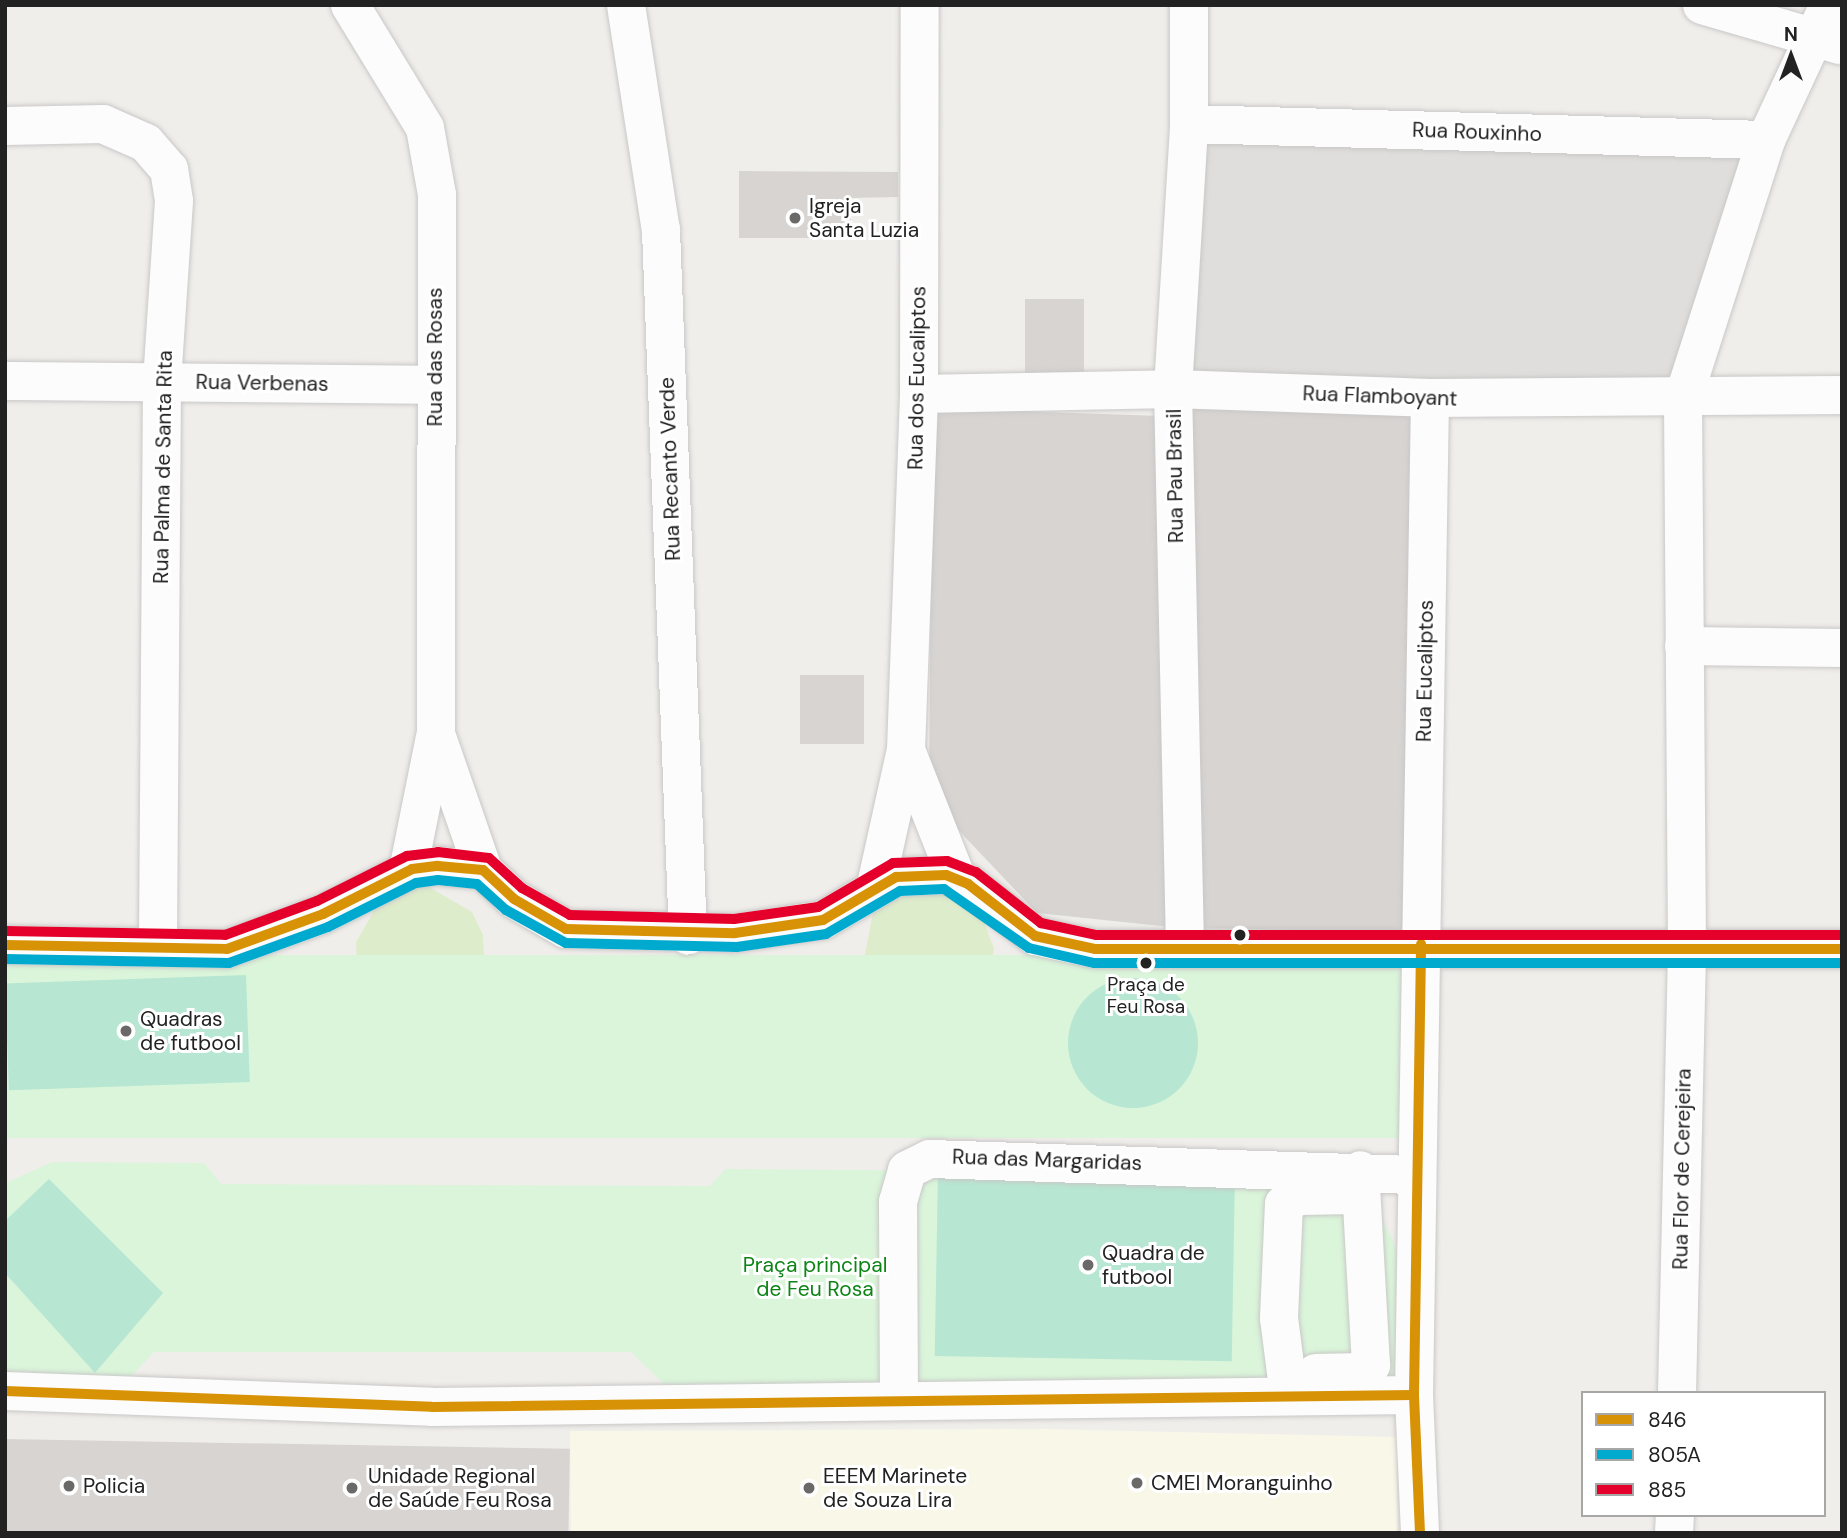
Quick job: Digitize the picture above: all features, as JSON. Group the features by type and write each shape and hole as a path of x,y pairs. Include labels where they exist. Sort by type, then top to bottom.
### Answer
{"street":[{"name":"Rua das Rosas","path":"350,5 425,128 437,195 436,732 408,871"},
{"name":"Rua Recanto Verde","path":"626,5 661,230 688,935"},
{"name":"Rua dos Eucaliptos","path":"876,885 906,750 919,394 919,5"},
{"name":"Rua Pau Brasil","path":"1185,947 1173,388 1189,124 1189,5"},
{"path":"1702,5 1829,44"},
{"name":"Rua Flor de Cerejeira","path":"1677,1391 1686,946 1683,399 1766,140 1829,44 1829,5"},
{"name":"Rua Palma de Santa Rita","path":"5,126 103,124 146,143 169,169 174,201 162,382 158,946"},
{"name":"Rua Rouxinho","path":"1189,124 1766,140"},
{"name":"Rua Verbenas","path":"5,381 435,385"},
{"name":"Rua Flamboyant","path":"919,394 1173,388 1430,398 1683,399 1842,396"},
{"name":"Rua Eucaliptos","path":"1420,1533 1414,1395 1430,398"},
{"path":"1684,646 1842,648"},
{"name":"Rua das Rosas","path":"436,732 483,870"},
{"name":"Rua dos Eucaliptos","path":"906,750 957,879"},
{"path":"5,945 227,948 323,914 408,871 483,870 514,899 566,929 688,935 823,919 856,905 876,885 917,875 957,879 1035,936 1095,948 1421,944 1842,949"},
{"name":"Rua das Margaridas","path":"899,1397 898,1202 906,1170 939,1157 1361,1183 1417,1175"},
{"path":"5,1391 432,1407 899,1397 1287,1382 1371,1365 1361,1183 1299,1196 1284,1204 1279,1318 1287,1382"},
{"path":"1287,1382 1414,1395"}],"shaded area":[{"path":"1199,134 1750,150 1675,388 1184,378"},
{"path":"1047,1429 1397,1437 1397,1533 571,1533 570,1431"}],"green space":[{"path":"936,884 978,905 994,949 989,973 872,982 864,959 873,913 890,895"},
{"path":"429,887 472,912 483,935 484,960 357,967 356,942 381,899 404,888"},
{"path":"5,955 1418,955 1418,1138 5,1138"},
{"name":"Quadras de futbool","path":"246,975 250,1082 9,1090 5,983"},
{"path":"1133,978 1158,983 1179,997 1193,1018 1198,1043 1193,1068 1179,1089 1158,1103 1133,1108 1108,1103 1087,1089 1073,1068 1068,1043 1073,1018 1087,997 1108,983"},
{"name":"Praça principal de Feu Rosa","path":"52,1162 204,1163 221,1184 710,1186 725,1169 1301,1174 1375,1208 1392,1238 1401,1266 1401,1386 665,1385 631,1352 154,1352 125,1383 5,1380 5,1183"},
{"name":"Quadra de futbool","path":"938,1170 1235,1175 1232,1361 935,1356"},
{"path":"49,1179 163,1293 95,1373 5,1273 5,1221"}],"building":[{"name":"Igreja Santa Luzia","path":"739,171 898,172 898,197 850,198 852,238 739,238"},
{"path":"1025,299 1084,299 1084,385 1025,385"},
{"path":"1185,393 1417,397 1408,932 1176,928"},
{"path":"932,408 1160,416 1171,927 1037,913 929,799"},
{"path":"800,675 864,675 864,744 800,744"},
{"name":"Unidade Regional de Saúde Feu Rosa","path":"5,1439 570,1449 568,1533 5,1533"}],"transit line":[{"name":"885","path":"5,931 225,935 317,901 407,856 438,852 489,858 522,888 570,915 734,919 818,907 893,863 947,861 976,872 1041,923 1096,935 1842,935"},
{"name":"846","path":"5,945 227,949 323,914 412,869 438,866 483,870 514,899 566,929 735,933 823,920 896,877 946,875 968,884 1035,936 1095,949 1842,949"},
{"name":"805A","path":"5,959 229,963 328,927 416,883 438,880 477,884 506,910 566,943 737,947 826,934 900,891 944,889 1029,948 1094,963 1842,963"},
{"name":"846","path":"1420,1533 1414,1395 1421,944"},
{"name":"846","path":"5,1391 432,1407 1414,1395"}],"place":[{"name":"Igreja Santa Luzia","path":"795,218"},
{"name":"Praça de Feu Rosa","path":"1146,963"},
{"name":"Quadras de futbool","path":"126,1031"},
{"name":"Quadra de futbool","path":"1088,1265"},
{"name":"CMEI Moranguinho","path":"1137,1483"},
{"name":"Policia","path":"69,1486"},
{"name":"Unidade Regional de Saúde Feu Rosa","path":"352,1488"},
{"name":"EEEM Marinete de Souza Lira","path":"809,1488"}]}
